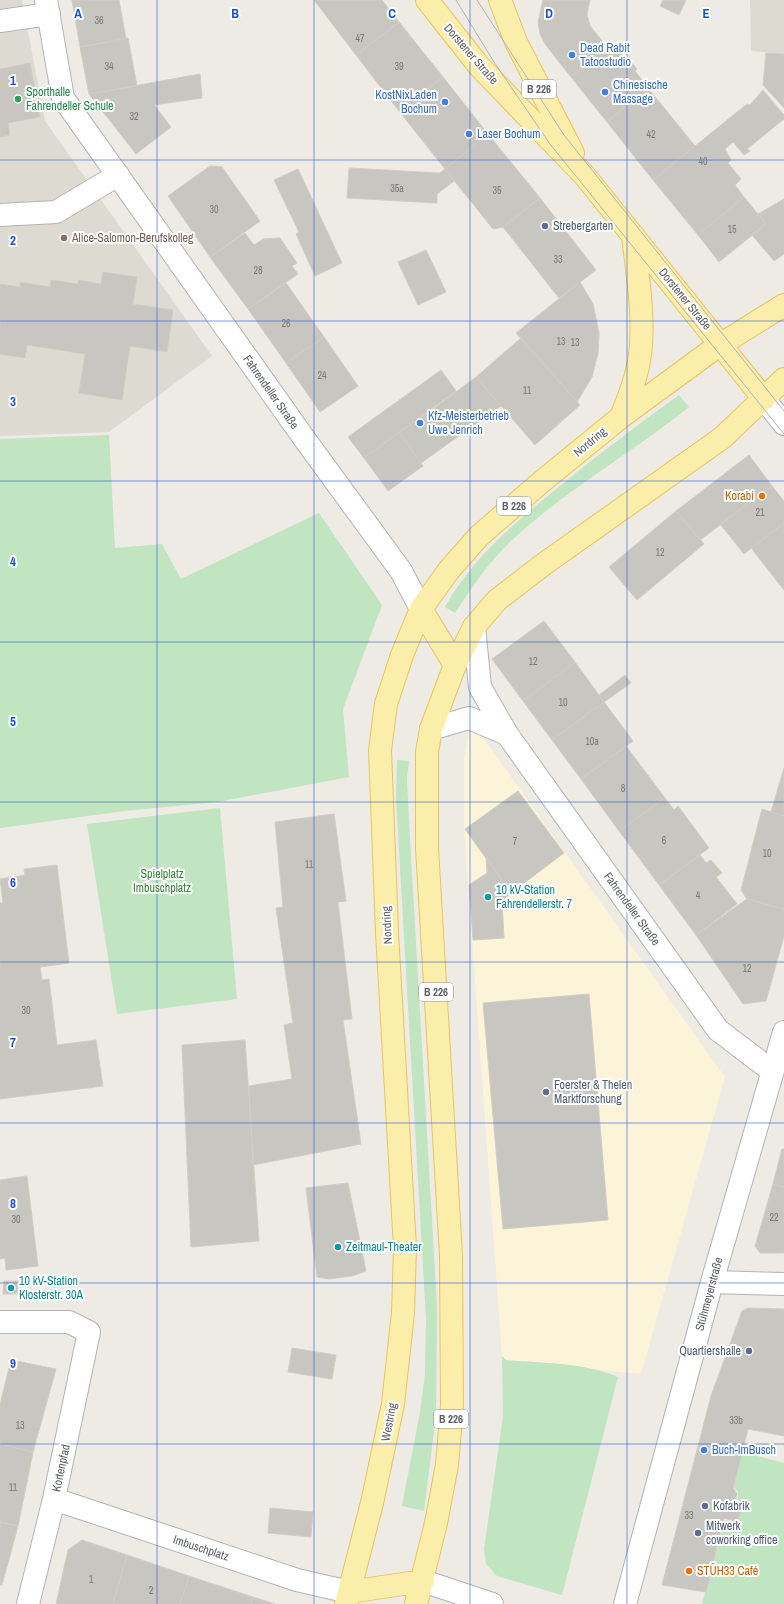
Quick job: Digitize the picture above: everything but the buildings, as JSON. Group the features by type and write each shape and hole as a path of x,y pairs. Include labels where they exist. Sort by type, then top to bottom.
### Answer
{"main road":[{"name":"Dorstener Straße","path":"427,0 479,66 585,176 764,399"},
{"name":"Dorstener Straße","path":"503,3 529,69 585,176"},
{"name":"B 226","path":"621,417 631,392 640,354 640,301 633,235"},
{"name":"Nordring","path":"406,1248 387,916 380,750 386,704 402,655 421,609 449,570 479,536 540,483 621,417 721,345 784,305"},
{"name":"B 226","path":"416,1604 423,1581 436,1524 447,1465 451,1421 451,1255 427,848 427,752 431,730 455,665 474,627 504,594 709,447 764,399 784,379"},
{"path":"421,609 455,665"},
{"name":"Westring","path":"348,1598 372,1503 392,1404 403,1313 406,1248"},
{"path":"348,1598 423,1581"},
{"path":"348,1598 378,1604"}],"street":[{"name":"Fahrendeller Straße","path":"0,21 48,7 63,98 306,441 401,571 421,609"},
{"path":"0,215 56,212 118,175"},
{"name":"Dorstener Straße","path":"764,399 784,424"},
{"name":"Fahrendeller Straße","path":"474,627 480,687 506,734 718,1030 772,1071"},
{"path":"431,730 469,718 506,734"},
{"name":"Stühmeyerstraße","path":"625,1604 712,1282 784,1032"},
{"path":"712,1282 784,1284"},
{"name":"Kortenpfad","path":"0,1322 69,1322 89,1332 54,1499 28,1604"},
{"name":"Imbuschplatz","path":"54,1499 348,1598"},
{"path":"423,1581 492,1604"}],"shaded area":[{"name":"Alice-Salomon-Berufskolleg","path":"0,0 22,0 45,121 212,356 109,432 0,436"},
{"path":"750,0 784,0 784,54 751,51"},
{"path":"473,731 482,736 725,1077 641,1374 506,1360 502,1356 464,829 464,760 468,734"}],"green space":[{"path":"679,395 689,407 644,441 553,505 511,541 495,557 474,584 455,613 445,607 480,558 508,530 585,466"},
{"path":"109,435 115,548 162,544 181,579 319,513 382,605 343,709 349,777 217,802 124,811 0,828 0,439"},
{"path":"397,760 409,761 407,778 409,821 437,1307 436,1415 424,1511 402,1506 420,1412 425,1374 426,1319 396,798"},
{"name":"Spielplatz Imbuschplatz","path":"220,808 237,999 117,1014 87,824"},
{"path":"502,1356 506,1360 591,1368 618,1377 562,1595 497,1576 486,1564 484,1549 503,1416"},
{"path":"742,1452 784,1463 784,1604 702,1604 725,1520 738,1523 744,1502 738,1500 738,1492 734,1487"}],"tram line":[{"path":"456,0 494,62 550,144 784,434"},
{"path":"477,0 564,135 784,411"}],"place":[{"name":"Dead Rabit Tatoostudio","path":"572,55"},
{"name":"Chinesische Massage","path":"605,92"},
{"name":"Sporthalle Fahrendeller Schule","path":"18,99"},
{"name":"KostNixLaden Bochum","path":"445,102"},
{"name":"Laser Bochum","path":"469,134"},
{"name":"Strebergarten","path":"545,226"},
{"name":"Alice-Salomon-Berufskolleg","path":"64,238"},
{"name":"Kfz-Meisterbetrieb Uwe Jenrich","path":"420,423"},
{"name":"Korabi","path":"762,496"},
{"name":"10 kV-Station Fahrendellerstr. 7","path":"488,897"},
{"name":"Foerster & Thelen Marktforschung","path":"546,1092"},
{"name":"Zeitmaul-Theater","path":"338,1247"},
{"name":"10 kV-Station Klosterstr. 30A","path":"11,1288"},
{"name":"Quartiershalle","path":"749,1351"},
{"name":"Buch-ImBusch","path":"704,1450"},
{"name":"Kofabrik","path":"705,1506"},
{"name":"Mitwerk coworking office","path":"698,1533"},
{"name":"STÜH33 Café","path":"689,1571"}]}
